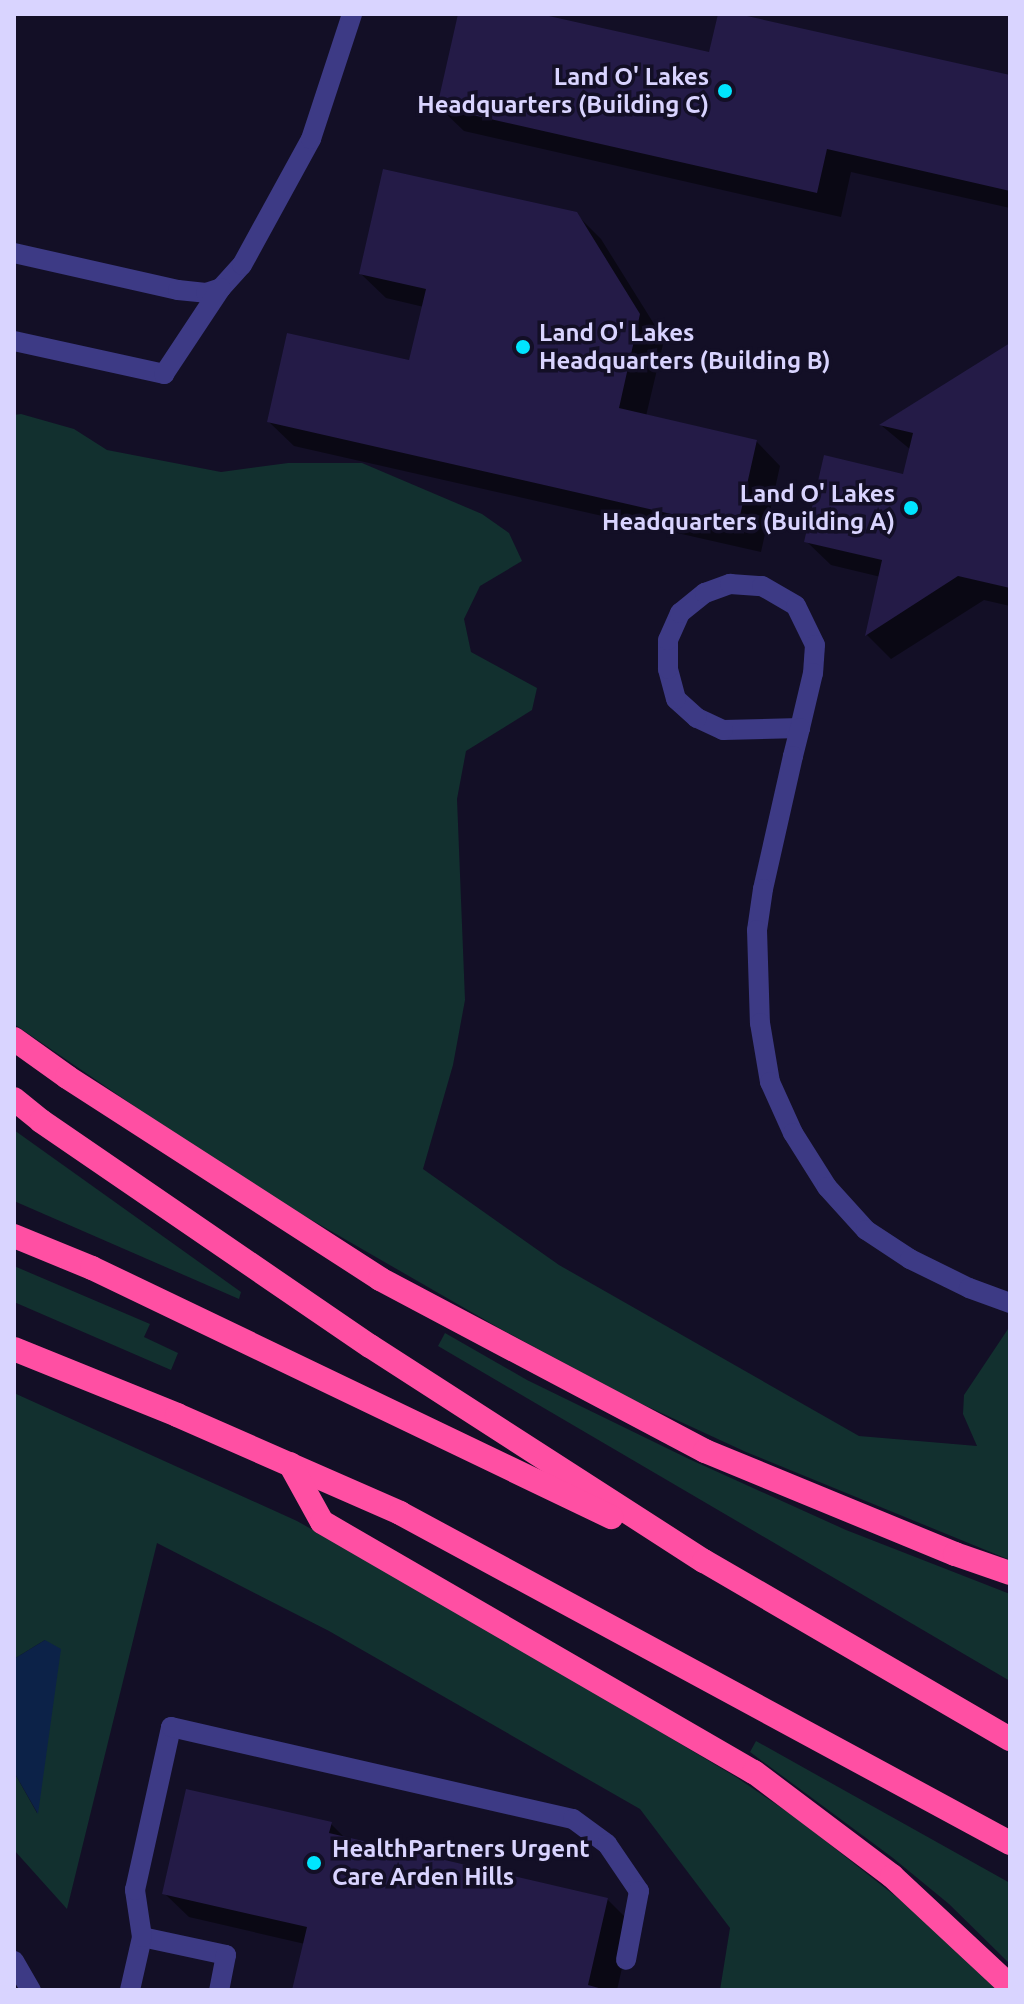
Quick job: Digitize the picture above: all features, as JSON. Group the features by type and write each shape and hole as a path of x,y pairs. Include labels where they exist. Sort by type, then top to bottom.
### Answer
{"highway":[{"path":"14,1039 67,1077 393,1286 705,1451 955,1554 1010,1573"},
{"path":"14,1099 41,1121 370,1346 704,1561 1010,1739"},
{"path":"14,1236 92,1268 704,1561"},
{"path":"14,1349 400,1513 1010,1843"},
{"path":"290,1464 322,1522 754,1772 892,1876 1010,1986"}],"lane":[{"path":"14,341 164,374 221,288 242,265 311,139 352,14"},
{"path":"14,253 178,290 206,293 221,288"},
{"path":"800,728 723,730 697,718 676,699 668,669 668,640 680,613 705,593 730,584 762,586 796,606 815,645 800,728 763,889 757,930 760,1023 770,1082 793,1133 827,1187 866,1230 910,1259 969,1288 1010,1303"},
{"path":"130,1990 142,1937 135,1890 171,1727 573,1819 607,1844 639,1891 626,1960"},
{"path":"142,1937 226,1955 219,1990"},
{"path":"14,1961 31,1990"}],"green space":[{"path":"21,414 74,429 107,450 221,472 288,463 362,463 482,514 509,533 522,561 480,586 464,619 471,652 537,688 532,710 466,751 457,799 465,1000 453,1065 423,1169 559,1265 859,1436 977,1446 963,1414 964,1395 1010,1326 1010,1560 746,1452 631,1399 499,1328 244,1181 14,1024 14,415"},
{"path":"14,1130 241,1292 239,1299 14,1201"},
{"path":"14,1266 150,1324 144,1337 178,1353 171,1370 14,1302"},
{"path":"445,1333 527,1380 689,1459 846,1530 1010,1594 1010,1681 438,1346"},
{"path":"14,1393 297,1521 471,1619 736,1777 795,1817 927,1921 999,1990 720,1990 730,1928 640,1809 329,1631 157,1543 67,1909 14,1850 14,1772 37,1813 45,1640 14,1659"},
{"path":"756,1741 1010,1883 1010,1964 949,1904 893,1858 750,1752"}],"water":[{"path":"45,1640 61,1649 38,1814 14,1772 14,1659"}],"building":[{"name":"Land O' Lakes Headquarters (Building C)","path":"458,14 540,14 709,52 718,14 738,14 1010,75 1010,191 827,149 817,193 437,107"},
{"name":"Land O' Lakes Headquarters (Building B)","path":"383,169 577,212 640,314 619,408 757,440 737,529 267,422 287,333 409,360 426,289 359,274"},
{"name":"Land O' Lakes Headquarters (Building A)","path":"1010,343 1010,588 958,576 865,636 882,560 804,542 824,455 903,474 913,433 879,425"},
{"name":"HealthPartners Urgent Care Arden Hills","path":"186,1789 332,1822 329,1833 608,1898 588,1985 606,1990 292,1990 307,1927 162,1894"}],"place":[{"name":"Land O' Lakes Headquarters (Building C)","path":"725,91"},
{"name":"Land O' Lakes Headquarters (Building B)","path":"523,347"},
{"name":"Land O' Lakes Headquarters (Building A)","path":"911,508"},
{"name":"HealthPartners Urgent Care Arden Hills","path":"314,1863"}]}
